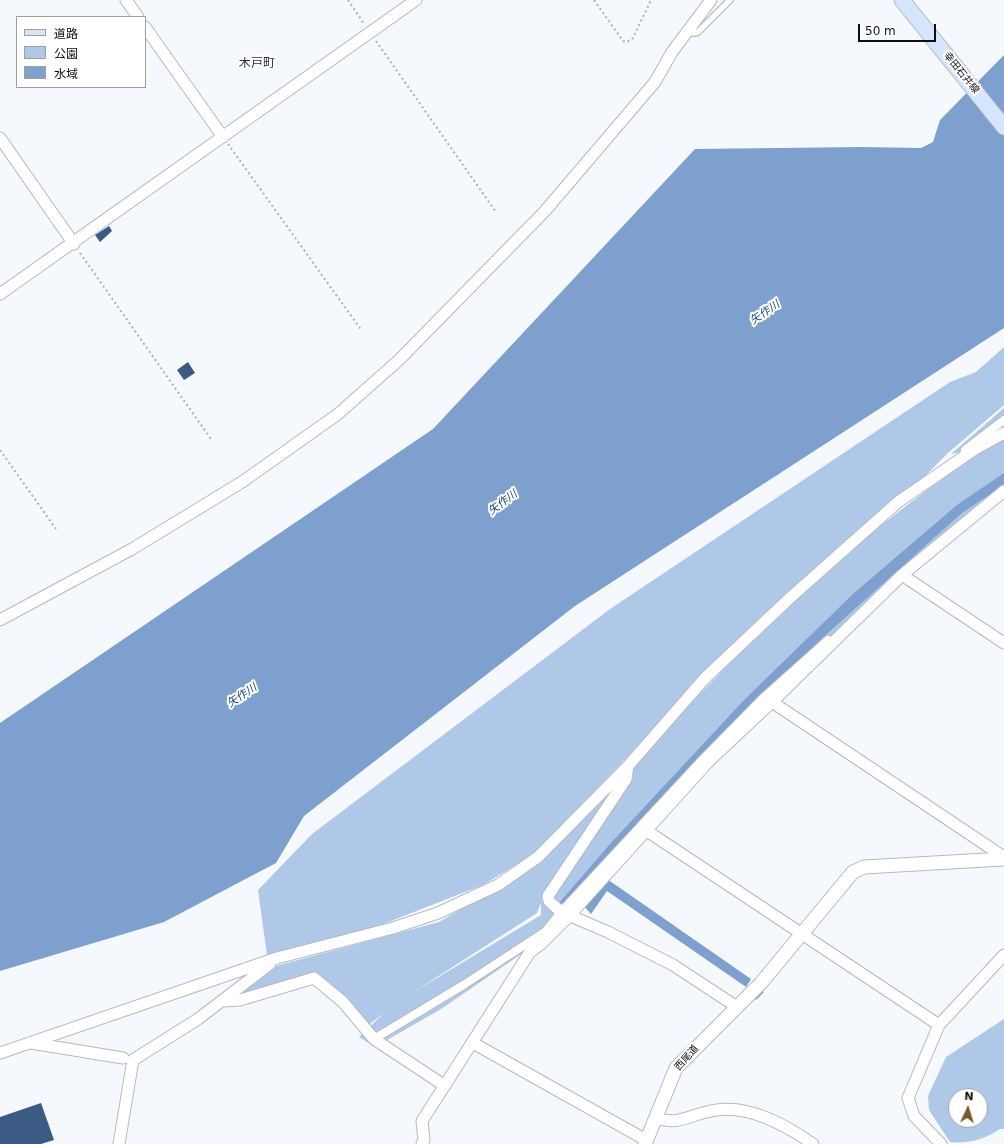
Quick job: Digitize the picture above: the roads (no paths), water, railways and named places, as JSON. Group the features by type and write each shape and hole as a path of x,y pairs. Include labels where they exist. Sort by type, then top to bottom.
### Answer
{"main road":[{"name":"幸田石井線","path":"902,0 1004,128"}],"street":[{"path":"126,0 137,16"},
{"path":"0,294 74,244 416,0"},
{"path":"0,620 132,549 242,482 338,414 399,360 545,211 655,82 687,30 711,0"},
{"path":"146,28 223,137"},
{"path":"0,138 74,244"},
{"path":"962,458 966,449 1004,420"},
{"path":"0,1053 277,958 393,928 438,913 498,885 538,857 628,766 706,678 792,597 898,502 962,458 1004,432"},
{"path":"422,1144 424,1140 422,1121 530,952 542,943 565,914 703,759 763,698 838,631 898,574 1004,487"},
{"path":"374,1039 465,984 546,931 565,914 647,830 709,761 772,702 902,575 1004,491"},
{"path":"902,575 1004,644"},
{"path":"772,702 1004,858"},
{"path":"628,766 626,779 548,896 549,901 565,914 608,932 673,965 737,1007"},
{"path":"647,830 801,934 940,1025"},
{"name":"西尾道","path":"646,1142 676,1068 761,983 853,872 864,867 1004,858"},
{"path":"940,1144 914,1116 908,1098 940,1025 1004,955"},
{"path":"119,1144 133,1060 223,1001 277,958"},
{"path":"223,1001 240,1000 314,978 343,1002 374,1039 445,1086"},
{"path":"27,1043 123,1058"},
{"path":"473,1043 646,1142"},
{"path":"656,1118 672,1122 717,1110 740,1109 778,1123 813,1144"}],"lane":[{"path":"687,30 694,33 698,32 730,0"}],"water":[{"name":"矢作川","path":"1004,55 1004,328 575,606 304,816 276,863 164,922 0,971 0,723 433,429 695,149 861,147 921,148 933,142 940,120"},
{"path":"1004,473 1004,485 962,513 819,641 563,908 559,903 610,844 744,700 854,593 957,505"},
{"path":"607,879 751,979 746,987 607,891 591,914 584,906"}],"waterway":[{"path":"756,998 762,992"}],"district":[{"name":"木戸町","path":"257,64"}]}
